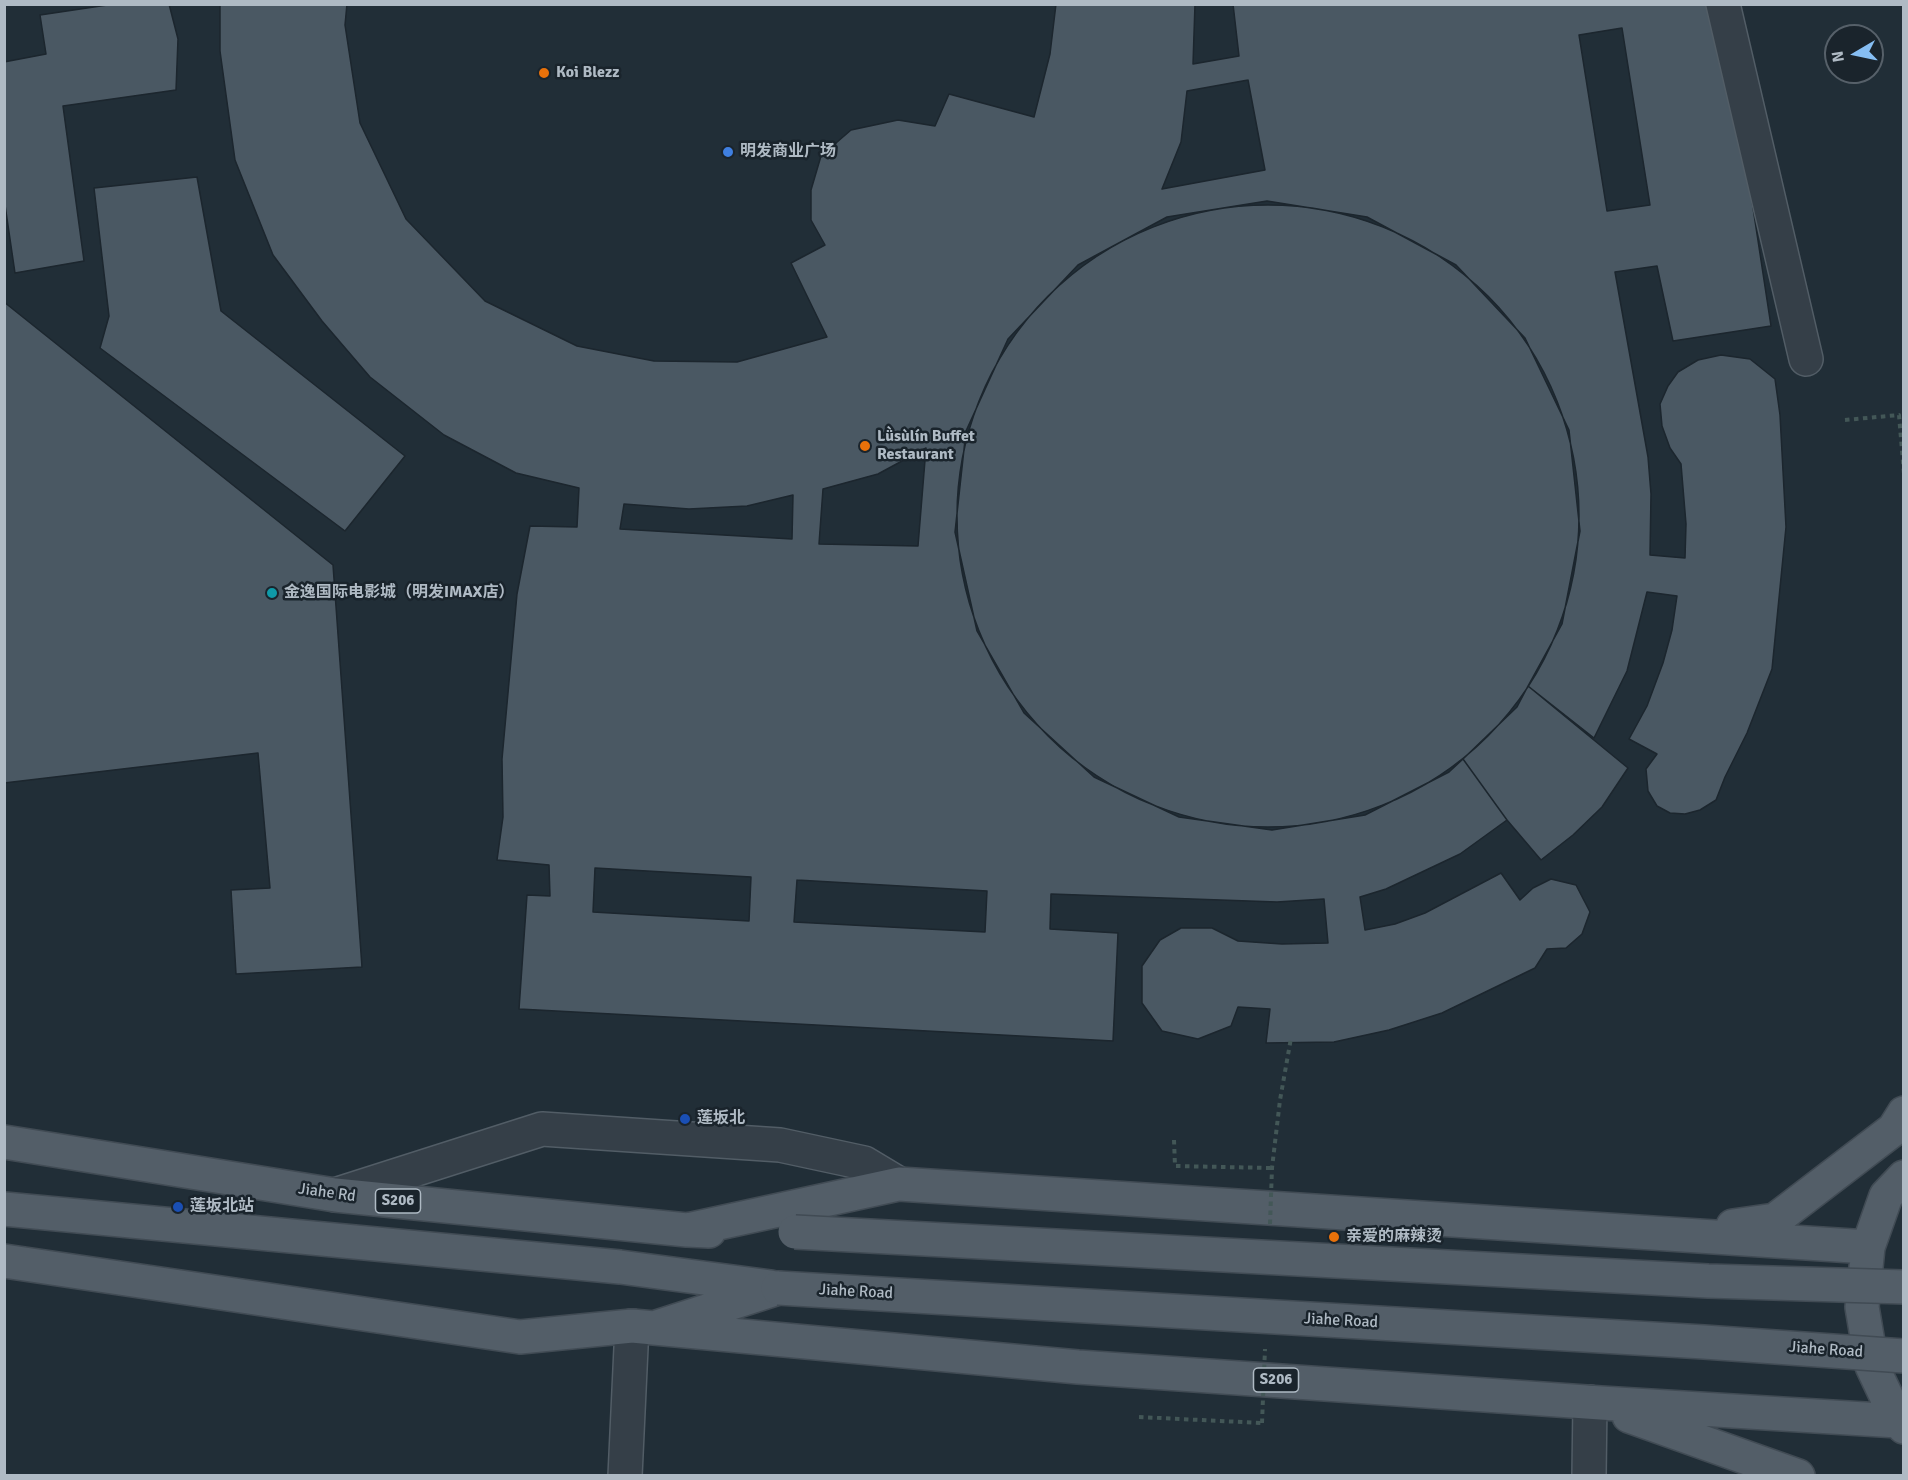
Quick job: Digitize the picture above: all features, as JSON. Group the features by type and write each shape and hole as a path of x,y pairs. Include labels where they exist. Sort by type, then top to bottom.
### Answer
{"main road":[{"path":"1668,1234 1775,1220 1894,1129 1904,1113"},
{"name":"Jiahe Rd","path":"4,1142 335,1195 687,1230 795,1232 1708,1281 1904,1287"},
{"path":"1901,1424 1872,1366 1862,1307 1868,1247 1886,1196 1904,1177"},
{"name":"S206","path":"687,1230 899,1184 1868,1247"},
{"path":"4,1209 620,1267 778,1288"},
{"path":"4,1261 520,1337 643,1327 778,1288"},
{"name":"Jiahe Road","path":"778,1288 1704,1342 1904,1356"},
{"name":"S206","path":"643,1327 1078,1367 1901,1424"},
{"path":"1590,1402 1798,1476"}],"street":[{"path":"1723,4 1806,359"},
{"path":"335,1195 542,1129 780,1145 864,1163 899,1184"},
{"path":"625,1476 643,1327"},
{"path":"1589,1476 1590,1402"}],"path":[{"path":"1845,420 1899,416 1904,474"},
{"path":"1174,1140 1175,1166 1272,1168"},
{"path":"1139,1417 1262,1423"}],"building":[{"path":"114,4 169,4 178,39 176,90 63,106 84,261 15,273 4,198 4,62 46,54 40,15"},
{"path":"220,4 347,4 345,25 360,123 406,219 485,301 577,346 654,361 737,362 827,337 791,263 825,245 811,220 811,190 821,156 851,130 898,120 935,126 949,94 1034,117 1050,54 1056,4 1195,4 1193,64 1239,56 1233,4 1722,4 1771,326 1673,341 1657,266 1615,272 1648,457 1651,494 1650,555 1685,558 1686,524 1681,464 1670,448 1662,426 1660,404 1668,386 1678,372 1698,360 1721,355 1750,359 1775,379 1780,415 1786,527 1772,669 1747,733 1716,800 1700,810 1685,814 1670,813 1657,806 1648,791 1646,769 1657,754 1629,739 1647,706 1663,663 1672,630 1677,596 1647,592 1627,671 1594,738 1528,686 1562,624 1580,531 1569,430 1525,338 1456,265 1367,217 1267,201 1167,217 1078,265 1008,339 966,431 955,532 977,631 1024,713 1094,777 1179,817 1272,830 1365,815 1449,772 1463,759 1507,820 1460,854 1386,889 1360,897 1365,930 1395,924 1425,913 1501,873 1520,900 1533,888 1551,879 1576,885 1590,912 1582,934 1566,948 1547,949 1535,968 1442,1013 1389,1030 1334,1042 1266,1043 1270,1009 1238,1007 1231,1026 1198,1039 1162,1031 1142,1003 1142,966 1160,940 1181,928 1212,928 1238,941 1282,944 1328,943 1324,899 1277,902 1051,894 1050,929 1118,933 1113,1041 519,1009 527,895 550,896 549,865 497,860 503,817 502,759 517,594 530,526 577,527 579,488 516,473 444,435 370,377 322,321 273,255 235,160 220,51","holes":["1622,28 1650,205 1607,211 1579,35","1248,80 1265,170 1162,189 1181,142 1187,91","926,448 918,546 819,544 823,489 878,474","793,495 792,539 620,529 624,504 689,509 747,506","595,868 751,877 749,921 593,912","797,880 987,891 985,932 794,922"]},
{"path":"197,177 221,311 405,456 345,531 100,348 109,316 94,188"},
{"path":"1268,205 1299,206 1329,211 1387,228 1441,257 1488,296 1527,343 1556,397 1573,455 1578,485 1578,547 1573,577 1556,635 1527,689 1488,736 1441,775 1387,804 1329,821 1299,826 1268,827 1237,826 1207,821 1149,804 1095,775 1048,736 1009,689 980,635 963,577 958,547 957,516 958,485 963,455 980,397 1009,343 1048,296 1095,257 1149,228 1207,211 1237,206"},
{"path":"4,302 333,565 362,967 236,974 231,890 270,888 258,753 4,783"},
{"path":"1528,686 1628,768 1602,807 1573,835 1541,860 1507,820 1463,759 1517,707"}],"place":[{"name":"Koi Blezz","path":"544,73"},
{"name":"明发商业广场","path":"728,152"},
{"name":"Lǜsùlín Buffet Restaurant","path":"865,446"},
{"name":"金逸国际电影城（明发IMAX店）","path":"272,593"},
{"name":"莲坂北","path":"685,1119"},
{"name":"莲坂北站","path":"178,1207"},
{"name":"亲爱的麻辣烫","path":"1334,1237"}]}
